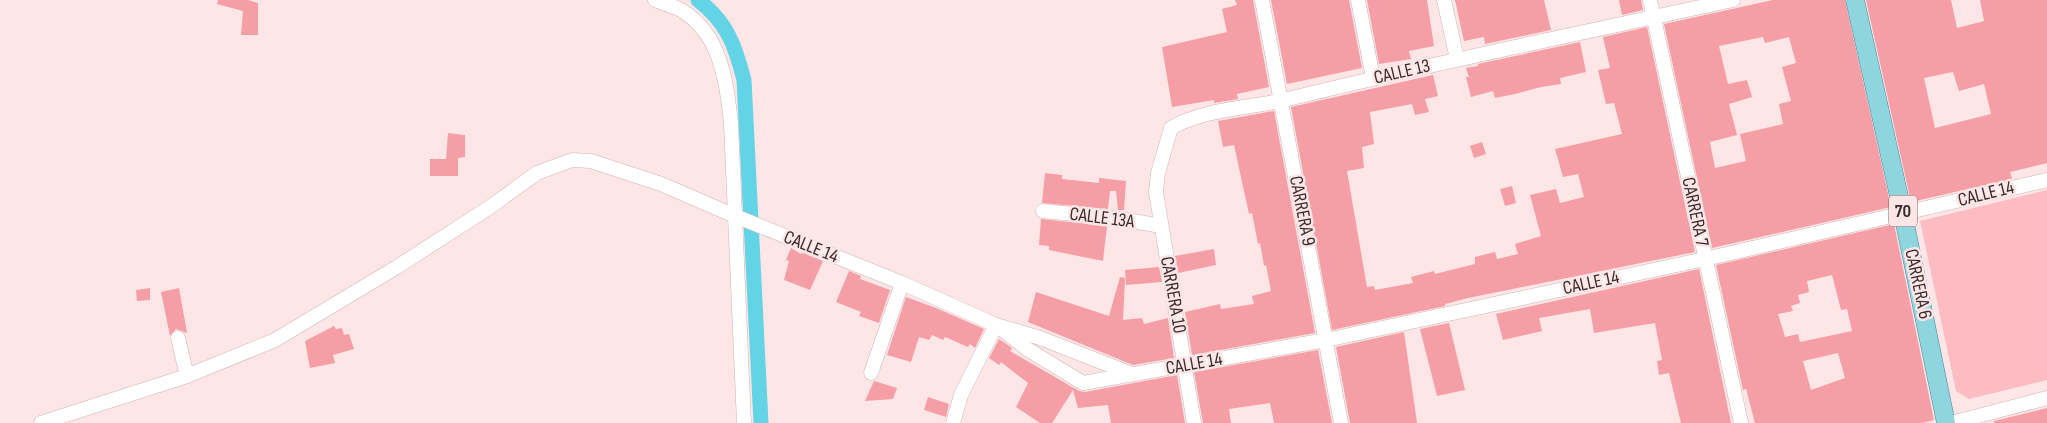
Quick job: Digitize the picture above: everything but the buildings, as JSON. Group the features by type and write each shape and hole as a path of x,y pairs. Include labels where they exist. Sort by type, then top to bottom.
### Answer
{"main road":[{"name":"CARRERA 6","path":"1855,0 1903,214 1946,423"}],"street":[{"path":"655,0 680,10 699,25 715,46 727,85 731,123 744,423"},
{"name":"CARRERA 9","path":"1262,0 1341,423"},
{"path":"1358,0 1373,78"},
{"path":"1444,0 1457,59"},
{"name":"CARRERA 7","path":"1650,0 1741,423"},
{"name":"CALLE 13","path":"1161,226 1156,192 1158,173 1172,128 1182,122 1204,115 1281,101 1457,59 1733,0"},
{"name":"CALLE 14","path":"41,423 187,376 275,340 397,267 490,207 537,173 572,160 591,161 661,184 902,283 996,325 1040,338 1132,374"},
{"name":"CALLE 14","path":"996,325 1027,348 1083,383 1326,340 1705,259 2047,180"},
{"name":"CALLE 13A","path":"1043,211 1122,219 1161,226"},
{"name":"CARRERA 10","path":"1161,226 1194,423"},
{"path":"871,373 902,283"},
{"path":"953,423 961,395 996,325"},
{"path":"178,338 187,376"},
{"path":"1951,423 2047,398"}],"shaded area":[{"path":"2047,190 2047,380 1969,399 1956,391 1920,221"}],"waterway":[{"path":"698,0 716,17 729,35 744,80 761,423"}]}
